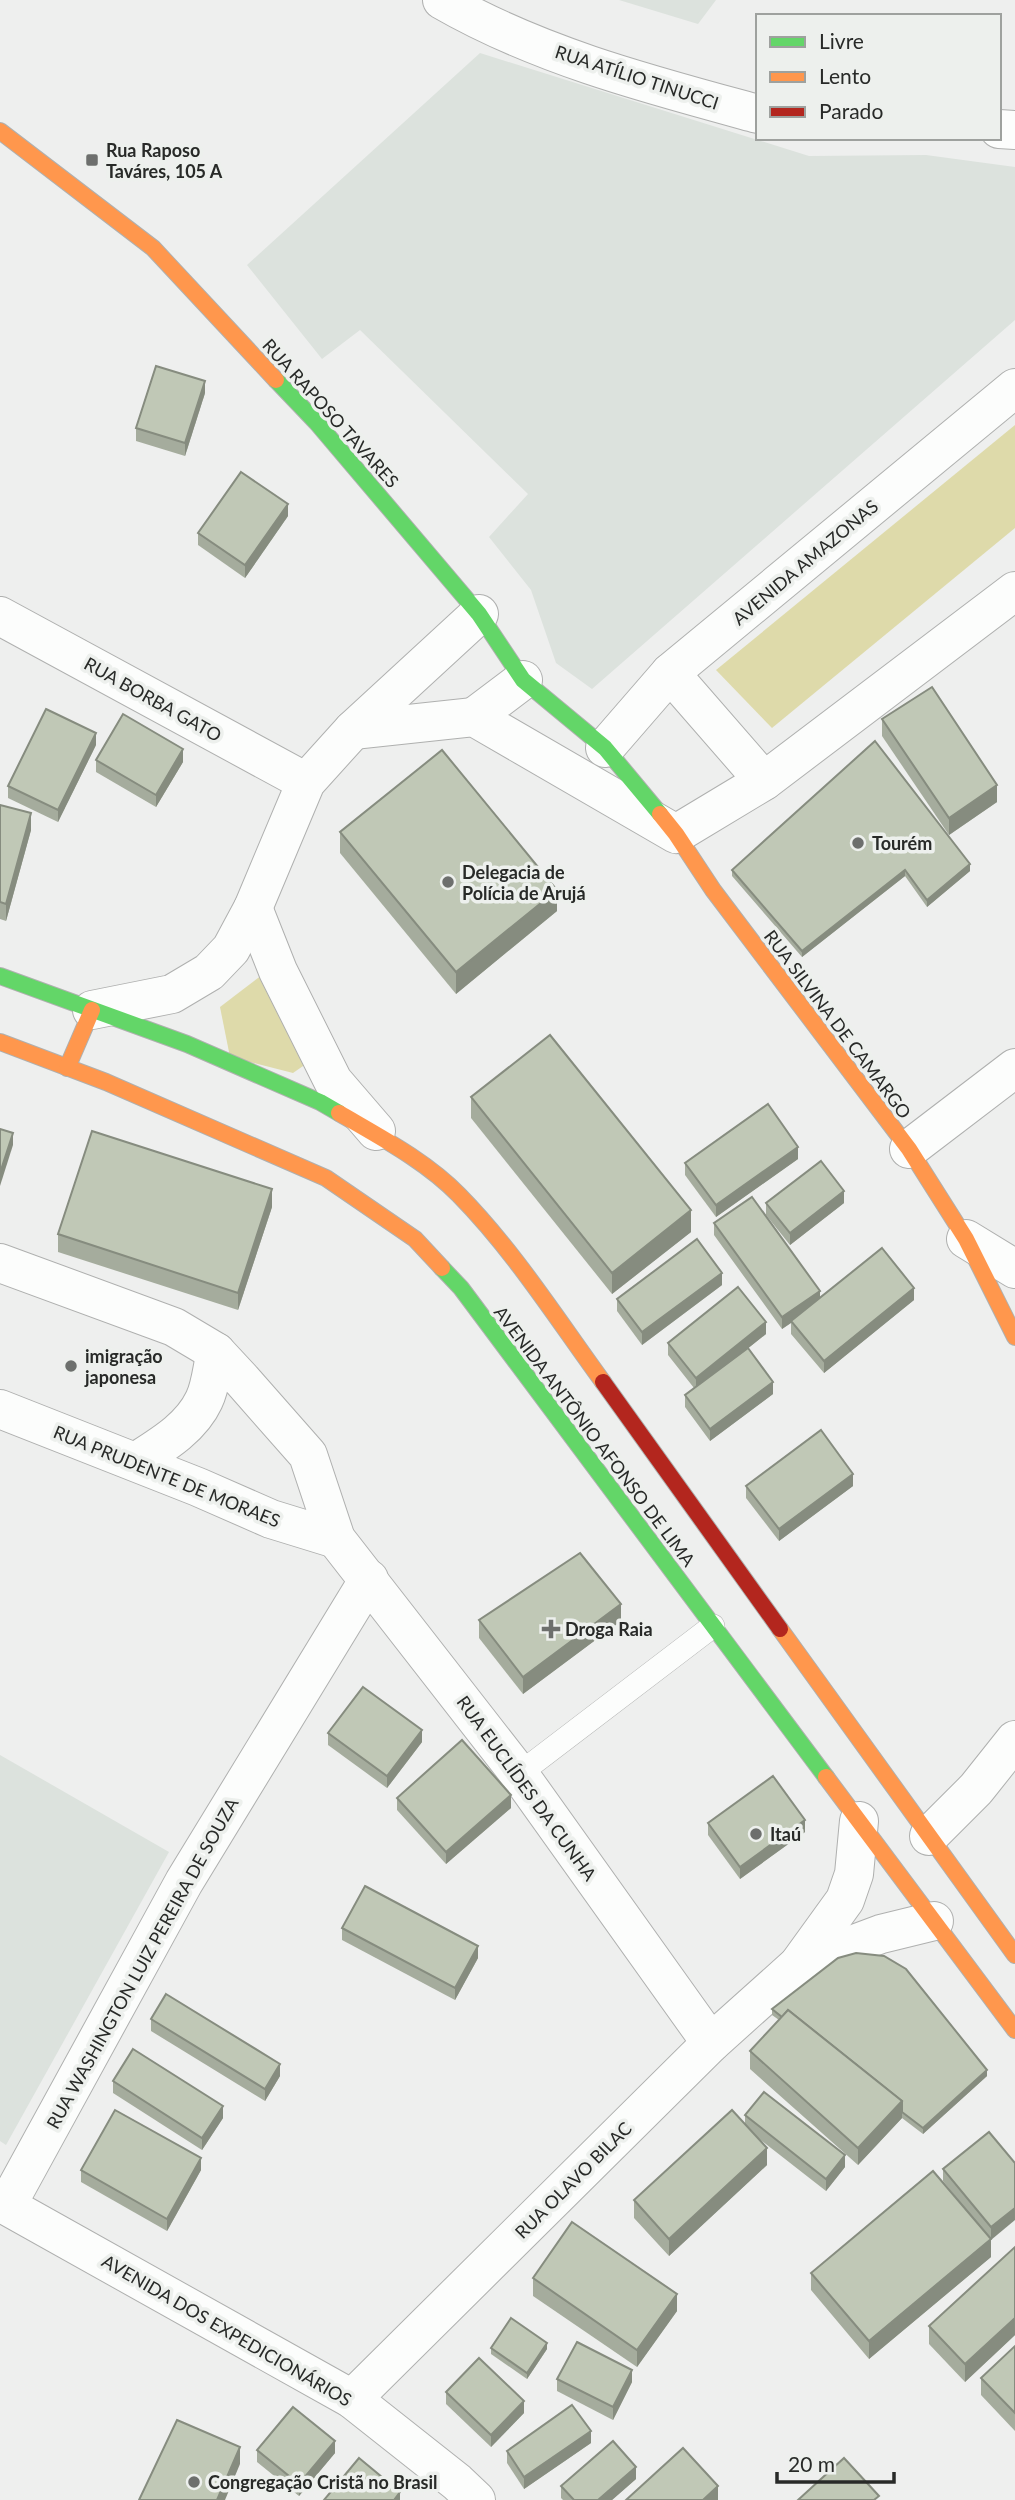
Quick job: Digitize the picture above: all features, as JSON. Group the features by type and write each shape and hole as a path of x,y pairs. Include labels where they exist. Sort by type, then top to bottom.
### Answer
{"main road":[{"name":"RUA RAPOSO TAVARES","path":"0,131 153,248 317,423 479,614 523,680 605,748"},
{"name":"RUA SILVINA DE CAMARGO","path":"605,748 676,834 713,890 909,1149 966,1239"},
{"name":"AVENIDA ANTÔNIO AFONSO DE LIMA","path":"0,976 211,1055 320,1102 379,1136 458,1194 844,1728 929,1836 1015,1955"},
{"path":"67,1068 92,1010"},
{"name":"AVENIDA ANTÔNIO AFONSO DE LIMA","path":"0,1042 207,1125 326,1178 415,1239 465,1284 713,1626 813,1749 859,1821 1015,2029"},
{"path":"966,1239 1015,1337"}],"street":[{"name":"RUA ATÍLIO TINUCCI","path":"442,0 474,18 585,63 756,113"},
{"name":"AVENIDA AMAZONAS","path":"605,748 670,673 1015,388"},
{"path":"474,717 676,834 764,781 1015,591"},
{"path":"92,1010 172,994 209,972 230,949 253,908 306,782 353,730 479,614"},
{"name":"RUA BORBA GATO","path":"0,616 306,782"},
{"path":"670,673 764,781"},
{"path":"353,730 474,717 523,680"},
{"path":"253,908 278,971 332,1081 379,1136"},
{"path":"909,1149 1015,1068"},
{"path":"966,1239 1015,1269"},
{"path":"0,1263 174,1327 216,1352 308,1455 336,1539"},
{"path":"136,1461 167,1441 189,1422 204,1399 216,1352"},
{"name":"RUA PRUDENTE DE MORAES","path":"0,1409 136,1461 271,1520 336,1539"},
{"name":"RUA EUCLÍDES DA CUNHA","path":"336,1539 519,1774 711,2043"},
{"name":"RUA WASHINGTON LUIZ PEREIRA DE SOUZA","path":"3,2204 184,1882 369,1579"},
{"path":"929,1836 976,1789 1015,1740"},
{"name":"RUA OLAVO BILAC","path":"352,2399 711,2043 798,1965 845,1900 854,1874 859,1821"},
{"name":"RUA OLAVO BILAC","path":"798,1965 881,1934 934,1921"},
{"name":"AVENIDA DOS EXPEDICIONÁRIOS","path":"3,2204 352,2399 476,2500"}],"lane":[{"path":"519,1774 713,1626"}],"shaded area":[{"path":"619,0 716,0 698,24"},
{"path":"480,53 809,156 926,155 1015,167 1015,320 592,689 556,663 531,590 489,537 528,494 360,330 322,359 247,265"},
{"path":"1015,425 1015,528 772,728 716,670"},
{"path":"262,975 316,1057 293,1073 230,1057 220,1007"},
{"path":"0,1755 169,1852 6,2145 0,2141"}],"building":[{"path":"156,366 205,381 185,443 136,428"},
{"path":"241,472 288,504 245,565 198,533"},
{"path":"932,687 997,785 949,818 882,719"},
{"path":"46,709 96,733 58,810 8,786"},
{"path":"123,714 183,749 156,795 96,760"},
{"name":"Tourém","path":"875,741 970,864 927,900 905,870 802,951 732,870"},
{"name":"Delegacia de Polícia de Arujá","path":"442,750 557,890 456,972 340,832"},
{"path":"0,805 31,813 6,904 0,902"},
{"path":"550,1035 691,1210 612,1273 471,1097"},
{"path":"768,1104 798,1147 716,1205 685,1163"},
{"path":"0,1129 13,1133 0,1173"},
{"path":"92,1131 272,1189 238,1293 58,1234"},
{"path":"821,1161 844,1191 790,1233 766,1203"},
{"path":"752,1197 820,1291 782,1317 714,1223"},
{"path":"697,1239 722,1273 642,1332 617,1299"},
{"path":"882,1248 914,1288 824,1361 791,1321"},
{"path":"738,1287 766,1322 696,1378 668,1343"},
{"path":"748,1348 773,1382 710,1429 685,1395"},
{"path":"821,1430 853,1474 779,1529 746,1486"},
{"name":"Droga Raia","path":"580,1553 621,1604 523,1677 479,1620"},
{"path":"363,1687 422,1730 387,1776 328,1733"},
{"path":"462,1740 511,1795 446,1852 397,1798"},
{"name":"Itaú","path":"773,1776 805,1820 740,1867 708,1823"},
{"path":"365,1886 478,1946 455,1988 342,1928"},
{"path":"856,1953 884,1956 906,1969 987,2070 923,2128 902,2112 902,2101 788,2010 782,2017 772,2009 838,1958"},
{"path":"166,1994 280,2064 265,2089 151,2019"},
{"path":"788,2010 902,2101 858,2148 750,2051"},
{"path":"133,2049 223,2106 202,2138 113,2081"},
{"path":"764,2092 845,2155 826,2179 745,2115"},
{"path":"115,2110 201,2158 167,2219 81,2170"},
{"path":"732,2110 767,2148 669,2239 634,2200"},
{"path":"989,2132 1015,2163 1015,2208 991,2227 943,2169"},
{"path":"933,2171 991,2239 869,2341 811,2273"},
{"path":"572,2222 677,2294 637,2350 533,2278"},
{"path":"1015,2247 1015,2318 965,2364 929,2326"},
{"path":"511,2318 547,2343 527,2373 491,2348"},
{"path":"577,2342 632,2370 613,2407 557,2379"},
{"path":"1015,2346 1015,2413 981,2378"},
{"path":"479,2358 524,2401 491,2435 446,2392"},
{"path":"572,2405 591,2431 524,2477 507,2451"},
{"path":"293,2407 335,2441 299,2484 257,2450"},
{"name":"Congregação Cristã no Brasil","path":"177,2420 240,2447 217,2500 139,2500"},
{"path":"613,2441 636,2467 598,2500 574,2500 561,2486"},
{"path":"683,2448 718,2486 703,2500 626,2500"},
{"path":"359,2458 400,2492 394,2500 324,2500"},
{"path":"844,2458 879,2496 874,2500 798,2500"}],"traffic: fast":[{"path":"276,380 317,423 479,614 523,680 605,748 660,814"},
{"path":"0,976 187,1044 320,1102 339,1113"},
{"path":"442,1268 461,1288 826,1777"}],"traffic: slow":[{"path":"0,131 153,248 276,380"},
{"path":"660,814 713,890 909,1149 966,1239 1015,1337"},
{"path":"67,1068 92,1010"},
{"path":"0,1042 106,1082 326,1178 415,1239 442,1268"},
{"path":"339,1113 417,1160 459,1195 517,1262 603,1382"},
{"path":"780,1629 1015,1955"},
{"path":"826,1777 1015,2030"}],"traffic: jam":[{"path":"603,1382 780,1629"}],"place":[{"name":"Rua Raposo Taváres, 105 A","path":"92,160"},
{"name":"Tourém","path":"858,843"},
{"name":"Delegacia de Polícia de Arujá","path":"448,882"},
{"name":"imigração japonesa","path":"71,1366"},
{"name":"Droga Raia","path":"551,1629"},
{"name":"Itaú","path":"756,1834"},
{"name":"Congregação Cristã no Brasil","path":"194,2482"}]}
